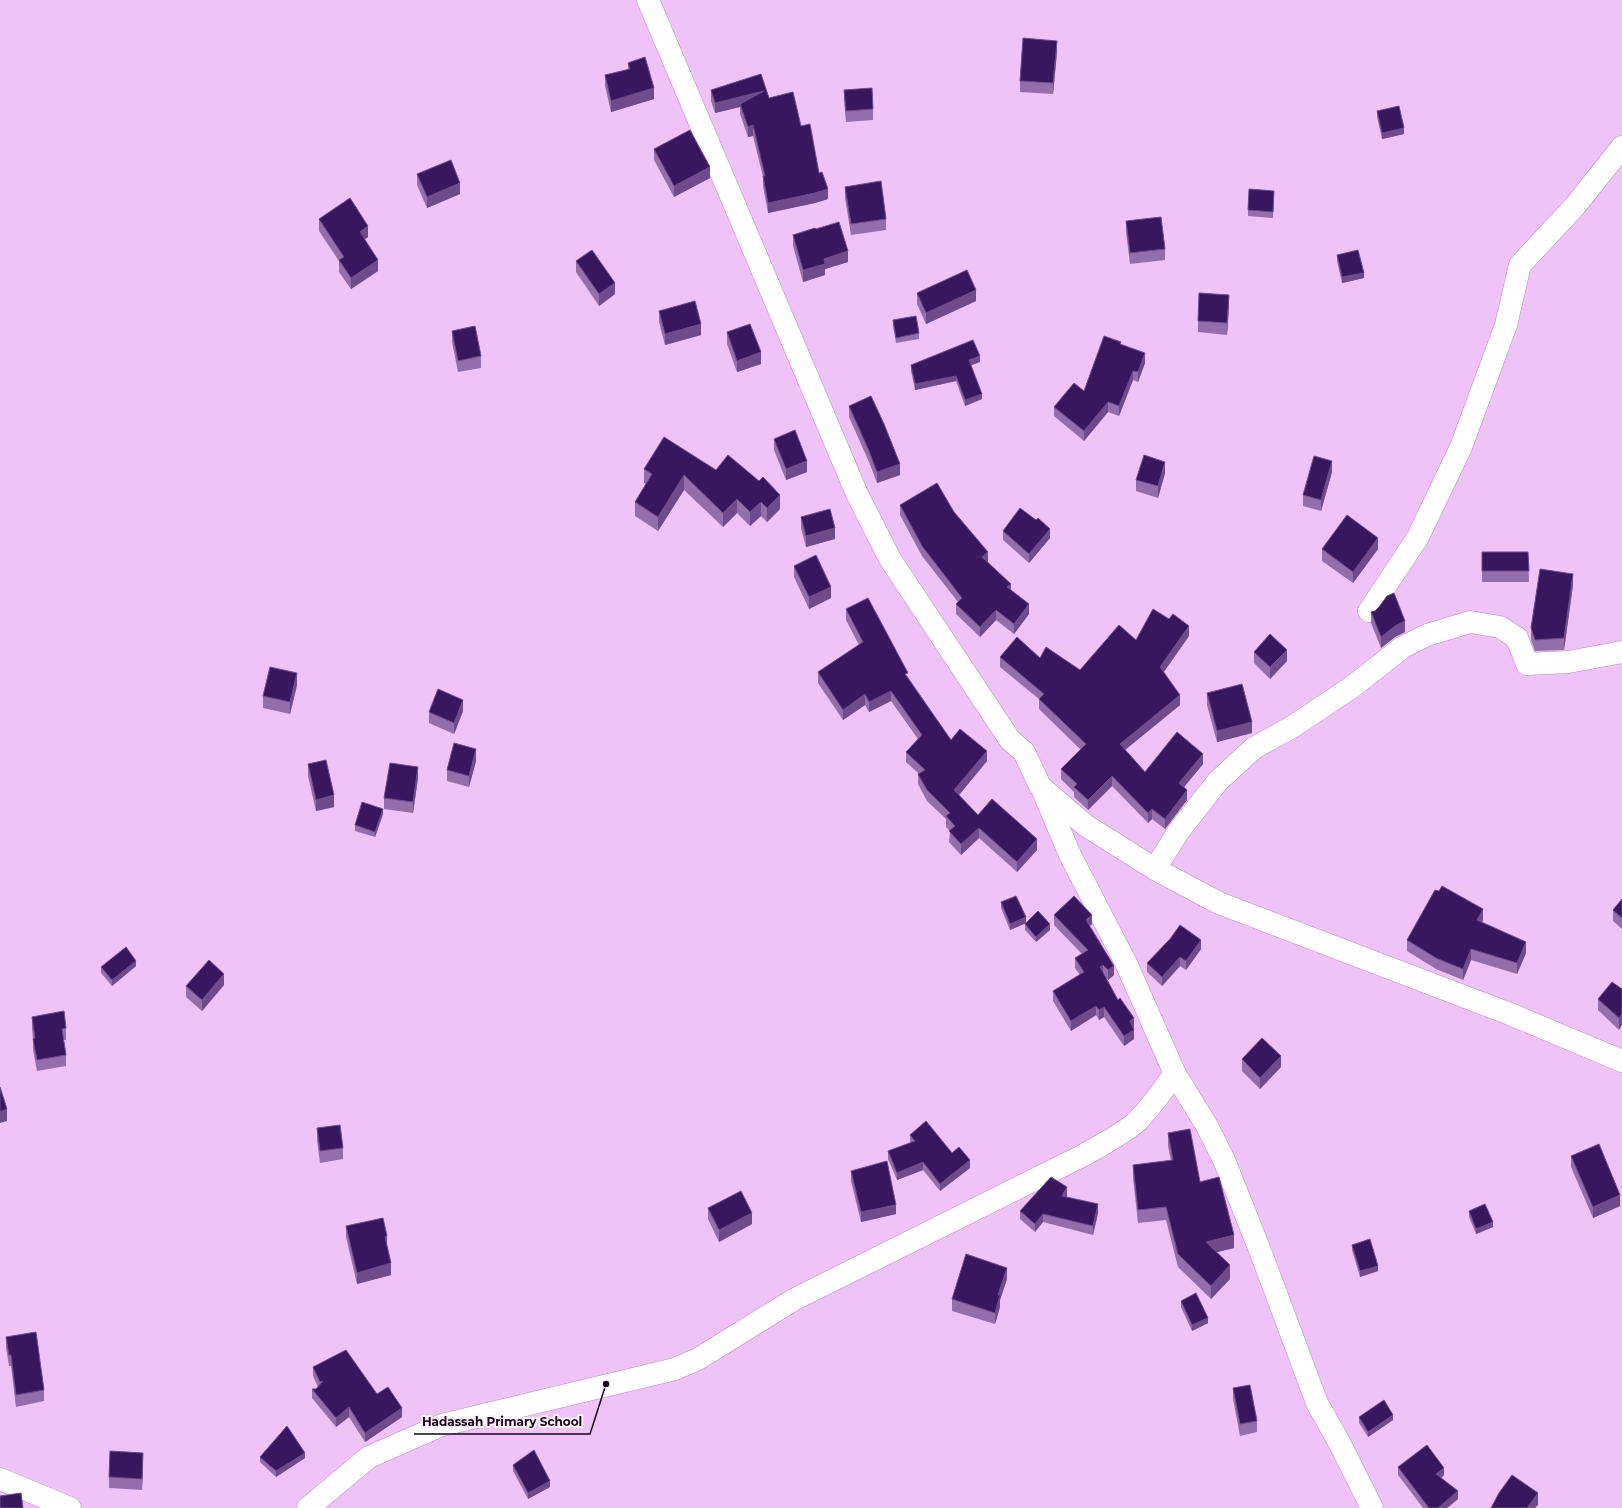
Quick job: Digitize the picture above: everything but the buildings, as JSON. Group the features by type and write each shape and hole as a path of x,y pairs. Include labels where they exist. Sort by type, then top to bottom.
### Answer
{"street":[{"path":"648,0 857,494 890,559 1010,740 1024,752 1070,855 1126,963 1175,1074 1207,1126 1224,1160 1262,1253 1317,1403 1339,1442 1372,1508"},
{"path":"1369,611 1418,538 1461,447 1506,325 1520,265 1574,206 1622,147"},
{"path":"1155,869 1178,832 1208,792 1254,748 1292,727 1352,688 1403,647 1427,635 1470,622 1500,627 1517,638 1527,664 1568,662 1622,652"},
{"path":"1040,786 1085,825 1155,869 1219,903 1510,1014 1622,1061"},
{"path":"308,1508 369,1457 442,1424 675,1369 698,1359 795,1299 1084,1155 1117,1136 1143,1115 1175,1074"},
{"path":"0,1479 70,1508"}],"place":[{"name":"Hadassah Primary School","path":"606,1384"}]}
